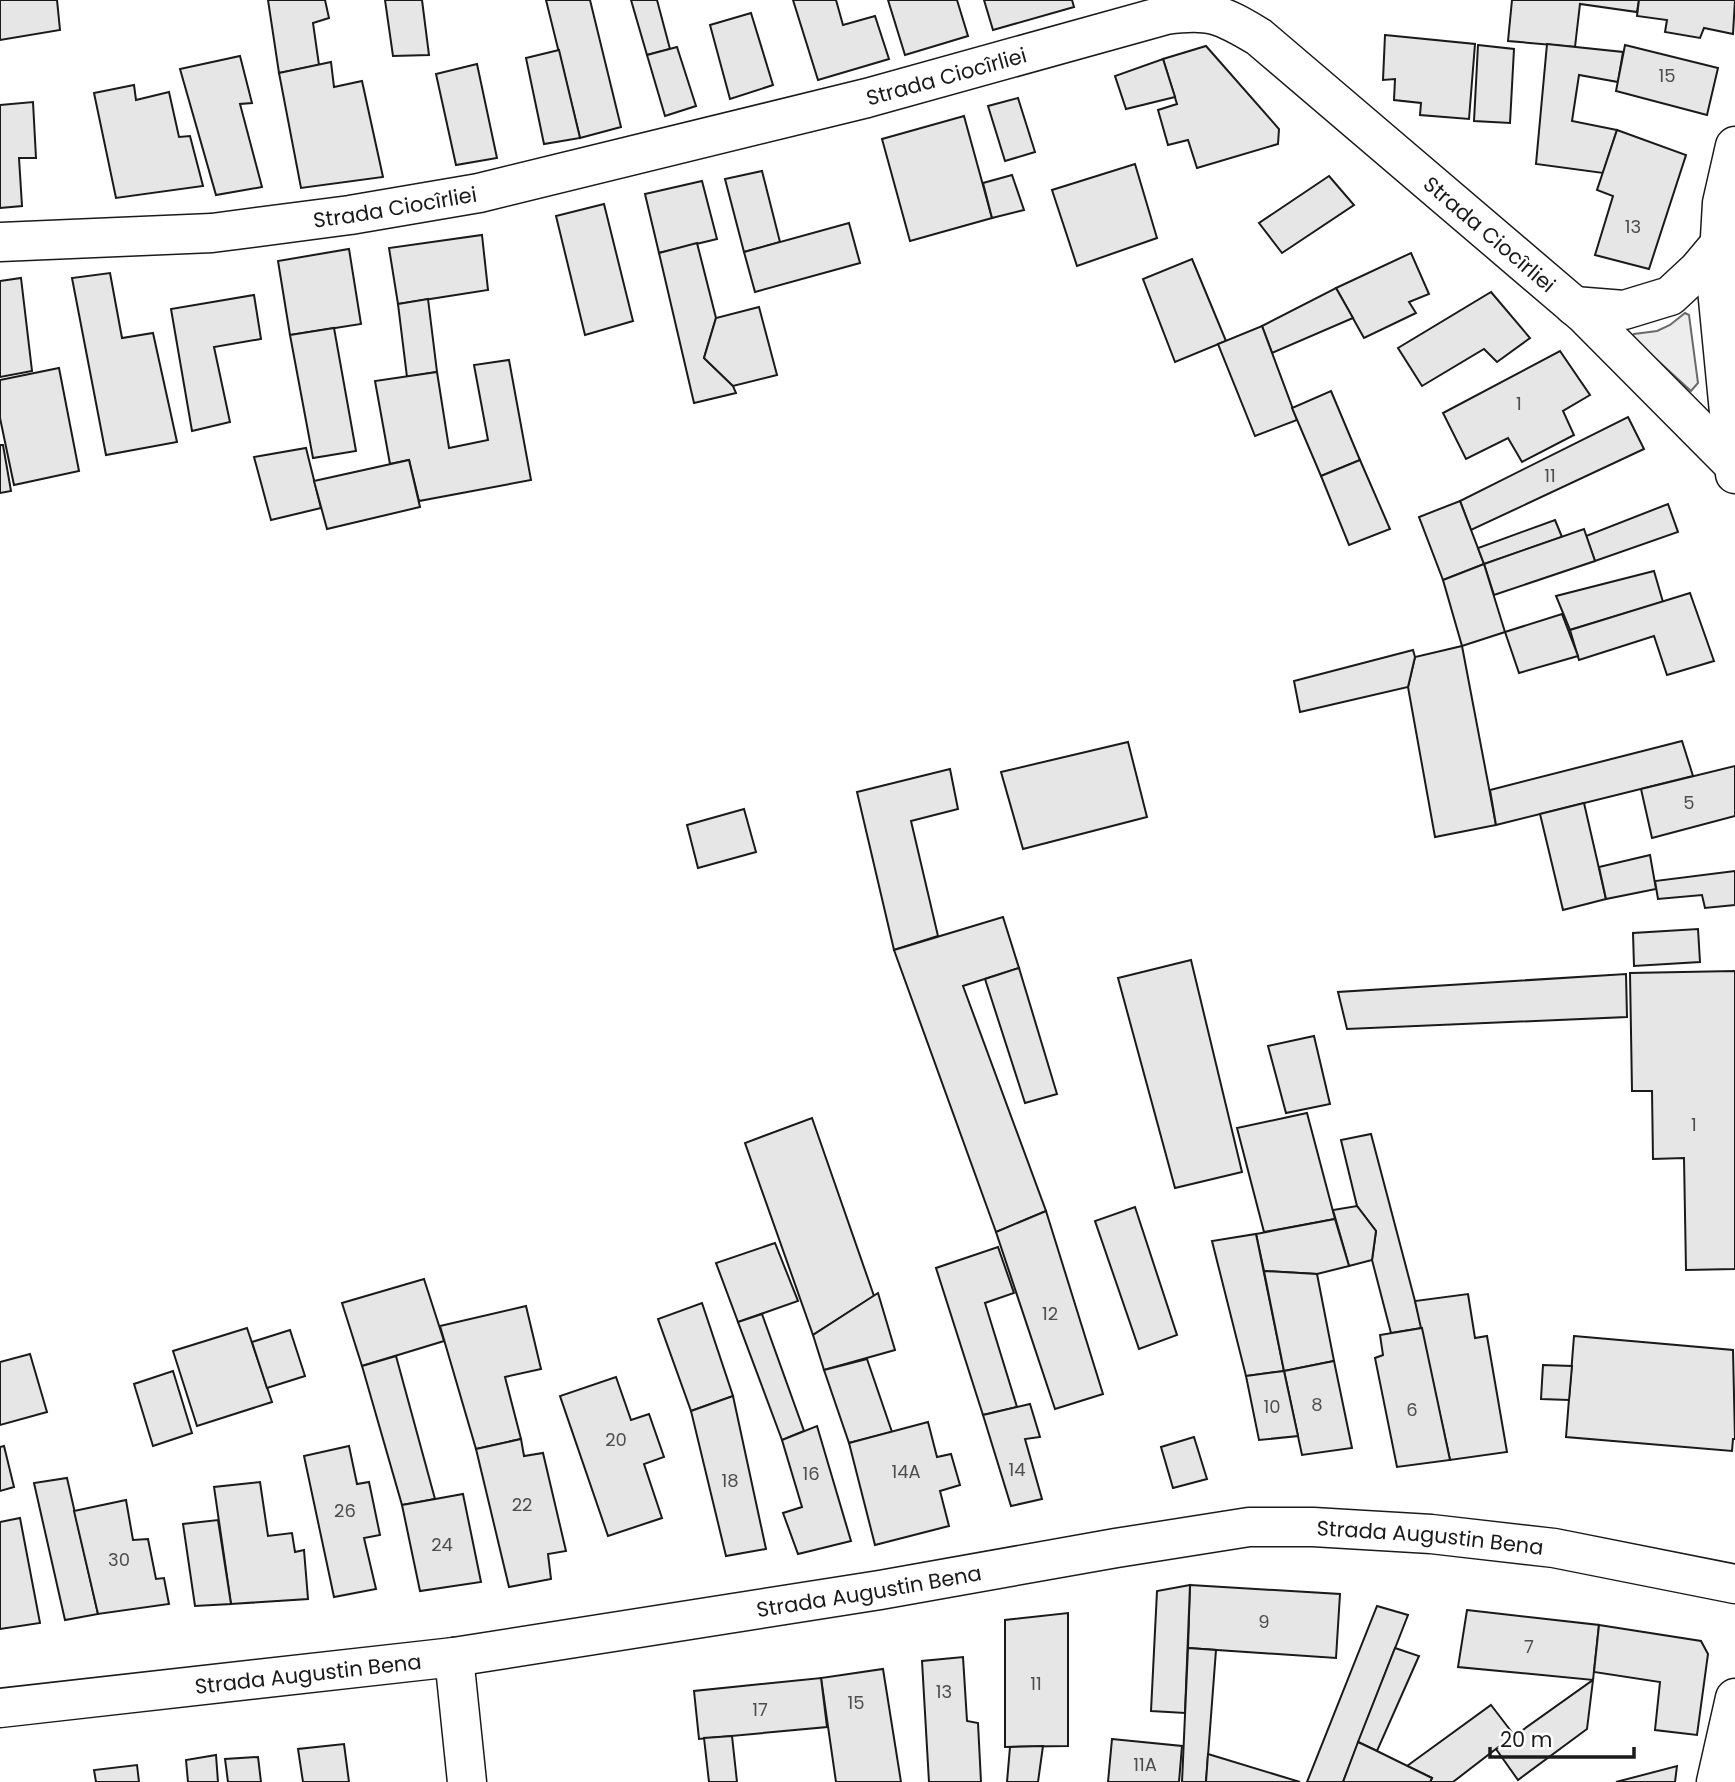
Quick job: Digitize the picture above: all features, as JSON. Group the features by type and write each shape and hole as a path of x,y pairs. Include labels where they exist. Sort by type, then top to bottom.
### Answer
{"street":[{"name":"Strada Ciocîrliei","path":"0,242 212,233 350,215 480,193 867,98 1166,15 1196,11 1226,17 1259,37 1574,306 1734,469"},
{"path":"1734,469 1717,289 1721,203 1735,146"},
{"path":"1574,306 1624,310 1670,296 1698,270 1719,245"},
{"name":"Strada Augustin Bena","path":"0,1708 454,1657 760,1610 1249,1527 1313,1527 1432,1534 1554,1548 1735,1584"},
{"path":"454,1657 467,1782"},
{"path":"1716,1782 1735,1698"}],"shaded area":[{"path":"1685,313 1689,315 1698,383 1691,391 1632,337 1634,334 1657,331"}],"building":[{"path":"0,0 57,0 60,30 0,40"},
{"path":"268,0 325,0 329,18 313,23 319,65 279,73"},
{"path":"385,0 422,0 429,55 393,56"},
{"path":"546,0 590,0 621,127 580,138"},
{"path":"631,0 657,0 670,49 647,55"},
{"path":"793,0 836,0 843,25 875,16 889,59 818,80"},
{"path":"888,0 957,0 968,36 905,55"},
{"path":"984,0 1072,0 1074,7 993,30"},
{"path":"1512,0 1639,0 1637,12 1580,4 1575,47 1508,41"},
{"path":"1639,0 1735,0 1733,34 1704,28 1700,38 1665,32 1667,20 1637,16"},
{"path":"751,13 773,85 730,99 710,25"},
{"path":"1385,35 1475,44 1469,119 1420,115 1421,103 1394,100 1395,79 1383,80"},
{"path":"1547,44 1623,52 1618,82 1579,75 1572,121 1617,130 1603,173 1536,164"},
{"path":"1478,45 1514,49 1510,123 1474,121"},
{"path":"1625,45 1718,68 1707,115 1616,91"},
{"path":"1206,46 1279,129 1278,144 1197,168 1188,140 1168,145 1158,110 1177,104 1163,59"},
{"path":"677,47 696,106 665,116 647,55"},
{"path":"559,50 580,138 544,144 526,58"},
{"path":"240,56 252,103 240,104 262,187 216,195 180,69"},
{"path":"1163,59 1175,97 1126,109 1115,76"},
{"path":"331,62 334,87 362,81 383,177 301,188 279,73"},
{"path":"477,64 497,158 456,165 436,74"},
{"path":"134,85 136,100 169,92 179,137 190,136 203,186 116,198 94,93"},
{"path":"1018,98 1035,152 1005,161 988,106"},
{"path":"33,102 36,158 19,158 22,206 0,208 0,105"},
{"path":"964,116 992,218 910,241 882,139"},
{"path":"1617,130 1686,155 1649,269 1595,255 1613,196 1597,190"},
{"path":"1135,164 1157,238 1077,266 1052,190"},
{"path":"762,171 780,242 744,252 725,179"},
{"path":"1012,175 1024,210 992,218 983,183"},
{"path":"1329,176 1354,205 1282,253 1259,223"},
{"path":"702,181 717,239 659,253 645,194"},
{"path":"604,204 633,321 585,335 556,216"},
{"path":"849,223 860,263 755,292 744,252"},
{"path":"482,235 488,290 398,304 389,248"},
{"path":"697,243 716,318 704,358 733,386 736,393 694,403 659,253"},
{"path":"349,249 361,324 290,335 278,261"},
{"path":"1411,253 1429,294 1409,302 1416,313 1364,338 1336,288"},
{"path":"1192,259 1226,341 1175,362 1143,279"},
{"path":"110,273 122,338 153,333 177,442 106,455 72,278"},
{"path":"21,278 32,371 0,377 0,281"},
{"path":"1336,288 1353,318 1272,353 1262,326"},
{"path":"1491,292 1530,338 1497,362 1484,349 1422,386 1398,348"},
{"path":"254,295 261,339 214,347 230,422 192,431 171,309"},
{"path":"428,299 437,372 407,377 398,304"},
{"path":"759,307 777,375 733,386 704,358 716,318"},
{"path":"1262,326 1297,420 1255,436 1218,344"},
{"path":"334,328 356,451 313,458 290,335"},
{"path":"1560,351 1590,395 1563,411 1574,435 1522,462 1508,438 1466,459 1443,413"},
{"path":"509,360 531,480 419,501 409,460 390,464 375,381 437,372 449,448 488,440 474,365"},
{"path":"59,368 79,471 14,485 0,418 0,380"},
{"path":"1331,391 1360,460 1321,476 1292,408"},
{"path":"1628,417 1644,449 1471,530 1460,501"},
{"path":"0,445 3,445 11,491 0,493"},
{"path":"306,448 321,508 271,520 254,457"},
{"path":"409,460 420,507 327,529 314,481"},
{"path":"1360,460 1390,529 1349,545 1321,476"},
{"path":"1460,501 1484,564 1443,580 1419,517"},
{"path":"1668,504 1678,532 1595,561 1586,536"},
{"path":"1555,520 1562,537 1484,564 1478,548"},
{"path":"1584,529 1595,561 1494,595 1484,564"},
{"path":"1484,564 1505,632 1462,646 1443,580"},
{"path":"1654,571 1663,602 1570,630 1556,596"},
{"path":"1690,593 1714,661 1667,675 1654,636 1579,660 1570,630"},
{"path":"1562,614 1578,656 1519,673 1505,632"},
{"path":"1462,646 1496,825 1435,837 1408,687 1415,657"},
{"path":"1413,650 1415,657 1408,687 1300,712 1294,681"},
{"path":"1682,741 1693,776 1496,825 1490,790"},
{"path":"1128,742 1147,817 1023,849 1001,772"},
{"path":"1735,766 1735,816 1652,838 1641,789"},
{"path":"950,769 958,809 911,821 938,936 894,950 857,792"},
{"path":"1584,803 1606,899 1563,910 1540,814"},
{"path":"744,809 756,852 698,868 687,825"},
{"path":"1650,855 1656,889 1606,899 1599,867"},
{"path":"1735,871 1735,905 1705,908 1702,895 1658,899 1655,881"},
{"path":"1003,917 1019,968 963,986 1046,1211 996,1232 894,950"},
{"path":"1698,929 1700,962 1634,966 1633,933"},
{"path":"1191,960 1242,1172 1175,1188 1118,978"},
{"path":"1019,968 1057,1094 1025,1103 985,979"},
{"path":"1735,971 1735,1269 1686,1270 1684,1158 1653,1159 1652,1091 1632,1091 1630,973"},
{"path":"1626,974 1627,1017 1347,1029 1338,992"},
{"path":"1314,1036 1330,1104 1286,1113 1268,1046"},
{"path":"1307,1113 1335,1219 1264,1232 1237,1128"},
{"path":"812,1118 874,1296 813,1335 745,1143"},
{"path":"1371,1134 1422,1328 1391,1333 1372,1260 1376,1231 1357,1206 1341,1140"},
{"path":"1357,1206 1376,1231 1372,1260 1349,1266 1333,1210"},
{"path":"1135,1207 1177,1335 1139,1349 1095,1221"},
{"path":"1046,1211 1103,1394 1055,1409 996,1232"},
{"path":"1335,1219 1349,1266 1317,1274 1264,1271 1256,1234"},
{"path":"1256,1234 1284,1371 1246,1376 1212,1241"},
{"path":"775,1243 798,1301 738,1322 716,1263"},
{"path":"998,1247 1014,1293 985,1303 1017,1407 983,1415 936,1268"},
{"path":"1264,1271 1317,1274 1334,1361 1284,1371"},
{"path":"424,1279 444,1341 362,1366 342,1303"},
{"path":"878,1293 895,1350 824,1370 813,1335"},
{"path":"1468,1294 1475,1338 1487,1336 1507,1452 1450,1460 1415,1301"},
{"path":"702,1303 733,1396 691,1411 658,1319"},
{"path":"526,1306 541,1369 505,1377 521,1439 476,1449 440,1326"},
{"path":"762,1314 804,1431 782,1440 738,1322"},
{"path":"247,1328 272,1402 197,1426 173,1351"},
{"path":"1422,1328 1450,1460 1397,1467 1375,1358 1383,1355 1380,1335"},
{"path":"290,1330 305,1376 267,1388 252,1342"},
{"path":"1574,1336 1733,1350 1735,1439 1732,1451 1566,1437"},
{"path":"30,1354 47,1412 0,1425 0,1362"},
{"path":"396,1356 435,1499 402,1505 362,1366"},
{"path":"867,1359 892,1432 849,1443 824,1370"},
{"path":"1334,1361 1352,1448 1302,1455 1284,1371"},
{"path":"1543,1365 1572,1366 1569,1400 1541,1399"},
{"path":"173,1371 192,1433 153,1446 134,1384"},
{"path":"1284,1371 1298,1436 1259,1440 1246,1376"},
{"path":"616,1377 631,1420 649,1414 664,1457 644,1464 662,1518 608,1536 560,1396"},
{"path":"733,1396 766,1549 726,1556 691,1411"},
{"path":"1030,1404 1040,1437 1025,1439 1042,1499 1011,1506 983,1415"},
{"path":"928,1422 937,1457 951,1454 960,1485 940,1491 949,1526 875,1545 849,1443"},
{"path":"817,1426 851,1541 798,1554 783,1513 802,1507 782,1440"},
{"path":"1194,1437 1207,1479 1173,1488 1161,1447"},
{"path":"521,1439 524,1456 543,1453 566,1551 548,1554 551,1579 509,1587 476,1449"},
{"path":"4,1446 14,1487 0,1491 0,1447"},
{"path":"349,1446 357,1484 369,1482 380,1535 364,1538 376,1589 334,1597 304,1456"},
{"path":"67,1478 98,1614 65,1620 34,1483"},
{"path":"260,1482 268,1536 292,1533 295,1552 304,1550 308,1599 231,1604 214,1487"},
{"path":"463,1494 481,1582 420,1591 402,1505"},
{"path":"126,1500 133,1540 148,1539 156,1579 164,1578 169,1604 98,1614 74,1511"},
{"path":"20,1518 40,1623 0,1629 0,1522"},
{"path":"218,1520 231,1604 195,1606 183,1524"},
{"path":"1190,1585 1340,1594 1336,1658 1188,1648"},
{"path":"1190,1585 1185,1713 1151,1711 1157,1591"},
{"path":"1377,1606 1408,1615 1343,1782 1307,1782"},
{"path":"1467,1610 1599,1625 1593,1680 1458,1667"},
{"path":"1068,1613 1068,1746 1005,1747 1005,1620"},
{"path":"1599,1625 1701,1641 1708,1654 1697,1735 1655,1730 1660,1682 1594,1672"},
{"path":"1188,1648 1216,1650 1206,1782 1182,1782"},
{"path":"1395,1648 1419,1656 1377,1751 1358,1742"},
{"path":"963,1657 967,1721 978,1723 981,1782 929,1782 922,1661"},
{"path":"883,1669 901,1782 836,1782 821,1678"},
{"path":"821,1678 827,1727 699,1739 694,1691"},
{"path":"1593,1680 1587,1729 1518,1780 1496,1749"},
{"path":"1491,1705 1514,1735 1453,1782 1430,1782 1432,1778 1407,1766"},
{"path":"732,1736 737,1782 709,1782 704,1738"},
{"path":"1112,1739 1182,1746 1179,1782 1108,1782"},
{"path":"1358,1742 1432,1778 1430,1782 1343,1782"},
{"path":"344,1744 349,1782 303,1782 298,1749"},
{"path":"1043,1746 1038,1782 1007,1782 1010,1747"},
{"path":"1208,1754 1300,1782 1206,1782"},
{"path":"216,1755 218,1782 188,1782 186,1760"},
{"path":"258,1757 261,1782 228,1782 225,1759"},
{"path":"137,1765 139,1782 96,1782 94,1770"},
{"path":"1677,1766 1675,1782 1616,1782"}]}
